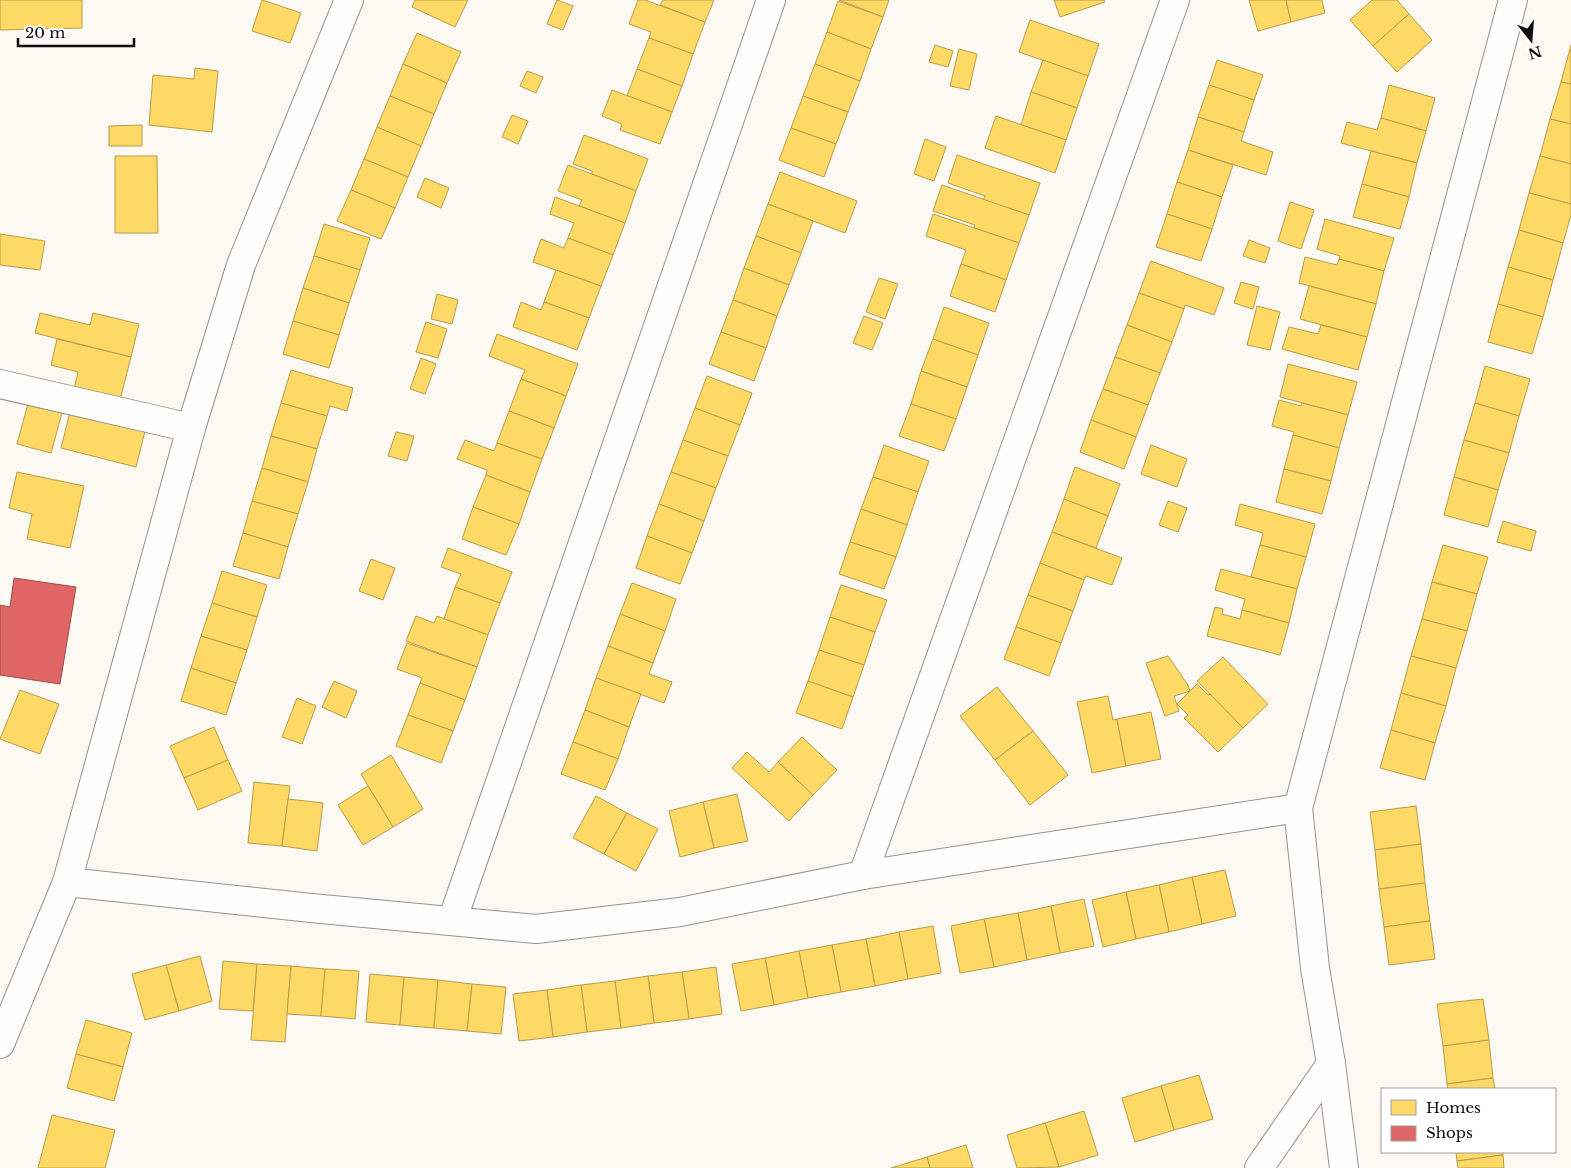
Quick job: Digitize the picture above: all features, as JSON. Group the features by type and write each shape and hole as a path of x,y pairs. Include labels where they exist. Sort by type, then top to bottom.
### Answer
{"street":[{"path":"0,1044 67,882 191,428 241,265 349,0"},
{"path":"452,921 771,0"},
{"path":"863,875 1175,0"},
{"path":"1344,1168 1331,1064 1314,968 1298,808 1513,0"},
{"path":"0,384 191,428"},
{"path":"67,882 536,929 680,912 863,875 1298,808"},
{"path":"1259,1168 1331,1064"}],"building: Homes":[{"path":"0,0 82,0 82,28 0,30"},
{"path":"262,0 301,13 290,43 252,31"},
{"path":"415,0 468,0 455,27 412,7"},
{"path":"557,0 573,6 563,30 547,24"},
{"path":"638,0 645,0 705,22 693,54 649,38 651,32 629,24"},
{"path":"663,0 714,0 705,22 660,5"},
{"path":"839,0 889,0 883,17"},
{"path":"1054,0 1104,0 1105,2 1060,17"},
{"path":"1249,0 1286,0 1291,22 1258,31"},
{"path":"1286,0 1322,0 1325,13 1291,22"},
{"path":"1372,0 1397,0 1409,14 1373,46 1350,20"},
{"path":"838,1 883,17 871,49 827,32"},
{"path":"1409,14 1432,40 1397,72 1373,46"},
{"path":"1030,20 1099,44 1088,76 1019,52"},
{"path":"827,32 871,49 860,81 815,64"},
{"path":"417,33 461,52 447,83 403,64"},
{"path":"649,38 693,54 682,86 637,69"},
{"path":"935,45 953,51 948,67 929,62"},
{"path":"1571,45 1571,84 1561,82"},
{"path":"959,49 977,54 969,90 950,86"},
{"path":"1043,60 1088,76 1077,108 1031,92"},
{"path":"1217,60 1263,75 1254,100 1209,85"},
{"path":"403,64 447,83 434,114 390,96"},
{"path":"815,64 860,81 848,112 803,96"},
{"path":"195,68 218,71 212,132 149,125 153,75 194,79"},
{"path":"637,69 682,86 672,112 627,96"},
{"path":"527,71 543,77 536,93 520,86"},
{"path":"1561,82 1571,84 1571,124 1550,119"},
{"path":"1209,85 1254,100 1244,132 1198,117"},
{"path":"1389,85 1435,98 1426,131 1381,118"},
{"path":"612,90 672,112 660,144 620,130 622,124 602,116"},
{"path":"1031,92 1077,108 1066,140 1021,125"},
{"path":"390,96 434,114 421,146 377,127"},
{"path":"803,96 848,112 836,144 791,128"},
{"path":"512,115 528,121 518,144 502,137"},
{"path":"996,116 1066,140 1055,173 985,148"},
{"path":"1198,117 1244,132 1241,141 1273,152 1266,175 1188,150"},
{"path":"1381,118 1426,131 1417,163 1341,143 1347,122 1377,130"},
{"path":"1550,119 1571,124 1571,164 1540,156"},
{"path":"142,125 142,146 109,146 109,126"},
{"path":"377,127 421,146 408,177 364,159"},
{"path":"791,128 836,144 824,177 779,160"},
{"path":"584,135 648,159 636,191 592,174 592,171 573,164"},
{"path":"925,139 946,147 934,181 914,174"},
{"path":"1188,150 1233,165 1222,197 1177,182"},
{"path":"1371,151 1417,163 1409,197 1362,184"},
{"path":"957,155 1040,183 1029,215 983,200 985,196 948,183"},
{"path":"115,156 157,156 158,233 115,233"},
{"path":"1540,156 1571,164 1571,204 1529,193"},
{"path":"364,159 408,177 395,208 351,190"},
{"path":"568,165 636,191 625,223 579,206 582,200 558,191"},
{"path":"780,172 857,201 845,233 768,204"},
{"path":"425,178 449,188 441,208 417,197"},
{"path":"1177,182 1222,197 1212,229 1167,214"},
{"path":"1362,184 1409,197 1400,229 1353,217"},
{"path":"942,185 1029,215 1019,243 974,228 975,225 933,211"},
{"path":"351,190 395,208 381,239 337,221"},
{"path":"1529,193 1571,204 1571,215 1563,243 1519,230"},
{"path":"555,197 625,223 613,255 568,238 574,223 550,214"},
{"path":"1290,202 1314,210 1301,249 1278,241"},
{"path":"768,204 813,221 801,253 756,236"},
{"path":"933,214 1019,243 1006,280 961,264 966,250 926,236"},
{"path":"1167,214 1212,229 1201,261 1156,247"},
{"path":"1325,219 1394,238 1384,271 1339,259 1340,256 1317,249"},
{"path":"324,224 370,238 360,270 314,256"},
{"path":"1519,230 1563,243 1553,280 1508,267"},
{"path":"0,234 45,241 40,270 0,265"},
{"path":"756,236 801,253 789,285 744,268"},
{"path":"568,238 613,255 601,286 533,262 541,239 564,248"},
{"path":"1249,240 1270,248 1265,263 1243,256"},
{"path":"314,256 360,270 349,303 303,288"},
{"path":"1305,257 1337,265 1339,259 1384,271 1376,304 1299,283"},
{"path":"1151,261 1224,288 1214,315 1185,305 1184,309 1139,293"},
{"path":"961,264 1006,280 995,312 950,296"},
{"path":"1508,267 1553,280 1543,317 1498,304"},
{"path":"744,268 789,285 777,316 733,300"},
{"path":"556,270 601,286 589,318 544,302"},
{"path":"879,278 898,284 885,319 866,312"},
{"path":"1241,282 1259,287 1253,309 1234,303"},
{"path":"1309,286 1376,304 1367,337 1300,319"},
{"path":"303,288 349,303 339,335 293,321"},
{"path":"1139,293 1184,309 1172,342 1127,325"},
{"path":"437,294 458,300 452,324 431,319"},
{"path":"733,300 777,316 766,348 721,332"},
{"path":"521,302 541,310 544,302 589,318 577,350 513,327"},
{"path":"1498,304 1543,317 1532,354 1488,342"},
{"path":"1257,306 1280,312 1270,350 1247,345"},
{"path":"944,307 989,323 978,355 933,339"},
{"path":"40,313 90,325 93,313 139,324 131,357 35,333"},
{"path":"864,316 883,323 872,350 853,343"},
{"path":"293,321 339,335 329,368 283,354"},
{"path":"426,322 447,329 438,358 416,352"},
{"path":"1127,325 1172,342 1160,373 1115,357"},
{"path":"1321,325 1367,337 1358,370 1282,349 1289,327 1318,334"},
{"path":"721,332 766,348 754,381 709,364"},
{"path":"497,334 578,364 566,396 521,379 525,370 489,356"},
{"path":"57,339 131,357 119,404 73,393 78,372 51,365"},
{"path":"933,339 978,355 967,387 921,371"},
{"path":"1115,357 1160,373 1148,405 1103,389"},
{"path":"421,358 436,364 425,394 410,389"},
{"path":"1288,364 1357,382 1348,415 1280,397"},
{"path":"1485,366 1530,379 1519,416 1475,403"},
{"path":"291,370 353,388 347,411 330,406 327,416 281,403"},
{"path":"921,371 967,387 956,419 911,404"},
{"path":"707,376 752,393 740,425 695,408"},
{"path":"521,379 566,396 554,428 509,411"},
{"path":"1103,389 1148,405 1136,437 1091,420"},
{"path":"1279,400 1301,406 1302,403 1348,415 1339,448 1293,435 1294,432 1272,426"},
{"path":"281,403 327,416 317,449 271,436"},
{"path":"1475,403 1519,416 1509,453 1464,440"},
{"path":"28,404 62,413 51,453 17,444"},
{"path":"911,404 956,419 944,451 899,436"},
{"path":"695,408 740,425 728,456 683,440"},
{"path":"509,411 554,428 542,459 497,443"},
{"path":"70,412 145,431 136,467 61,448"},
{"path":"1091,420 1136,437 1124,469 1080,452"},
{"path":"396,432 414,436 407,461 388,456"},
{"path":"1293,435 1339,448 1331,481 1284,469"},
{"path":"271,436 317,449 308,482 262,468"},
{"path":"465,440 494,451 497,443 542,459 530,492 486,475 487,470 457,459"},
{"path":"683,440 728,456 716,488 671,472"},
{"path":"1464,440 1509,453 1498,490 1454,477"},
{"path":"884,445 929,461 918,492 873,477"},
{"path":"1151,445 1187,459 1177,487 1141,474"},
{"path":"1075,467 1120,484 1108,516 1064,499"},
{"path":"262,468 308,482 298,514 252,501"},
{"path":"1284,469 1331,481 1322,514 1276,502"},
{"path":"17,472 84,486 70,548 27,539 32,514 9,508"},
{"path":"671,472 716,488 704,521 659,504"},
{"path":"486,475 530,492 519,524 473,507"},
{"path":"873,477 918,492 907,525 861,509"},
{"path":"1454,477 1498,490 1488,527 1444,515"},
{"path":"1064,499 1108,516 1096,548 1052,532"},
{"path":"252,501 298,514 288,547 243,533"},
{"path":"1168,501 1187,508 1178,532 1159,525"},
{"path":"659,504 704,521 692,553 647,536"},
{"path":"1240,504 1315,524 1306,557 1260,545 1263,533 1235,525"},
{"path":"473,507 519,524 506,555 462,539"},
{"path":"861,509 907,525 896,557 850,542"},
{"path":"1503,521 1536,531 1531,551 1497,542"},
{"path":"1052,532 1122,558 1112,585 1086,576 1084,580 1040,563"},
{"path":"243,533 288,547 279,579 233,566"},
{"path":"647,536 692,553 680,584 636,568"},
{"path":"850,542 896,557 884,589 839,574"},
{"path":"1260,545 1306,557 1297,589 1251,577"},
{"path":"1443,545 1488,557 1477,594 1432,582"},
{"path":"448,548 512,572 500,603 455,587 461,574 441,567"},
{"path":"371,559 395,568 383,600 359,591"},
{"path":"1040,563 1084,580 1073,611 1028,595"},
{"path":"1221,569 1297,589 1289,623 1242,610 1245,599 1215,590"},
{"path":"222,571 267,585 257,617 212,603"},
{"path":"1432,582 1477,594 1467,631 1422,619"},
{"path":"632,583 676,599 665,631 620,614"},
{"path":"841,585 887,600 875,632 830,617"},
{"path":"455,587 500,603 488,635 444,619"},
{"path":"1028,595 1073,611 1061,643 1016,627"},
{"path":"212,603 257,617 247,650 201,636"},
{"path":"1215,607 1223,609 1222,614 1240,619 1242,610 1289,623 1280,655 1207,636"},
{"path":"620,614 665,631 653,663 608,646"},
{"path":"416,616 434,623 437,616 488,635 477,667 406,641"},
{"path":"830,617 875,632 864,665 819,650"},
{"path":"1422,619 1467,631 1456,668 1411,656"},
{"path":"1016,627 1061,643 1049,676 1004,659"},
{"path":"201,636 247,650 236,683 191,668"},
{"path":"407,643 477,667 465,700 420,683 422,678 397,669"},
{"path":"608,646 653,663 649,674 672,682 664,703 596,678"},
{"path":"819,650 864,665 853,697 808,681"},
{"path":"1168,656 1190,691 1174,696 1179,711 1165,716 1146,663"},
{"path":"1411,656 1456,668 1446,706 1401,693"},
{"path":"1223,657 1268,704 1243,728 1197,681"},
{"path":"191,668 236,683 226,715 181,701"},
{"path":"596,678 641,694 629,727 585,710"},
{"path":"334,681 357,691 346,718 322,707"},
{"path":"808,681 853,697 842,729 796,713"},
{"path":"420,683 465,700 453,731 408,715"},
{"path":"1197,684 1208,695 1210,694 1243,728 1218,752 1184,718 1188,715 1177,704"},
{"path":"997,687 1033,731 995,760 960,716"},
{"path":"20,690 59,704 40,754 0,739"},
{"path":"1401,693 1446,706 1435,743 1391,730"},
{"path":"1108,696 1113,720 1117,719 1126,766 1092,773 1077,702"},
{"path":"297,698 316,706 302,744 282,737"},
{"path":"585,710 629,727 618,759 573,742"},
{"path":"1151,712 1161,759 1126,766 1117,719"},
{"path":"408,715 453,731 441,763 396,746"},
{"path":"214,727 228,760 184,778 170,746"},
{"path":"1391,730 1435,743 1425,780 1380,768"},
{"path":"1033,731 1068,775 1030,805 995,760"},
{"path":"802,737 837,770 813,795 778,762"},
{"path":"573,742 618,759 605,790 561,774"},
{"path":"747,752 769,772 778,762 813,795 789,821 732,768"},
{"path":"391,755 423,809 393,827 361,774"},
{"path":"228,760 242,791 198,810 184,778"},
{"path":"254,782 290,786 282,846 248,843"},
{"path":"368,786 393,827 363,845 338,805"},
{"path":"737,794 748,841 714,848 703,802"},
{"path":"596,796 627,813 604,854 573,838"},
{"path":"288,799 323,803 317,851 282,846"},
{"path":"703,802 714,848 680,857 669,811"},
{"path":"1416,806 1421,844 1375,850 1370,812"},
{"path":"627,813 658,829 636,871 604,854"},
{"path":"1421,844 1425,883 1379,889 1375,850"},
{"path":"1225,870 1236,916 1202,924 1192,877"},
{"path":"1192,877 1202,924 1169,932 1159,885"},
{"path":"1425,883 1430,921 1384,927 1379,889"},
{"path":"1159,885 1169,932 1136,939 1126,892"},
{"path":"1126,892 1136,939 1103,947 1092,900"},
{"path":"1084,899 1094,946 1060,953 1051,906"},
{"path":"1051,906 1060,953 1027,960 1018,913"},
{"path":"1018,913 1027,960 994,967 984,919"},
{"path":"984,919 994,967 960,973 951,926"},
{"path":"1430,921 1435,959 1389,965 1384,927"},
{"path":"933,926 941,973 908,979 899,932"},
{"path":"899,932 908,979 875,986 866,939"},
{"path":"866,939 875,986 841,992 832,945"},
{"path":"832,945 841,992 808,998 799,951"},
{"path":"799,951 808,998 774,1005 765,958"},
{"path":"200,956 212,1001 179,1011 166,965"},
{"path":"765,958 774,1005 741,1011 732,964"},
{"path":"223,961 257,964 253,1011 219,1009"},
{"path":"257,964 291,966 285,1042 251,1040"},
{"path":"166,965 179,1011 145,1020 132,974"},
{"path":"291,966 325,969 321,1016 287,1014"},
{"path":"716,967 722,1014 689,1019 682,972"},
{"path":"325,969 359,971 355,1019 321,1016"},
{"path":"682,972 689,1019 654,1023 648,976"},
{"path":"370,974 404,977 400,1025 366,1022"},
{"path":"648,976 654,1023 621,1028 615,981"},
{"path":"404,977 438,980 434,1028 400,1025"},
{"path":"438,980 472,984 467,1031 434,1028"},
{"path":"615,981 621,1028 587,1032 581,985"},
{"path":"472,984 506,987 501,1034 467,1031"},
{"path":"581,985 587,1032 553,1037 547,990"},
{"path":"547,990 553,1037 519,1041 513,994"},
{"path":"1483,999 1489,1040 1443,1046 1437,1004"},
{"path":"86,1020 132,1033 123,1067 76,1054"},
{"path":"1489,1040 1493,1078 1447,1084 1443,1046"},
{"path":"76,1054 123,1067 114,1101 67,1088"},
{"path":"1199,1075 1213,1119 1174,1130 1161,1086"},
{"path":"1493,1078 1495,1088 1448,1088 1447,1084"},
{"path":"1161,1086 1174,1130 1135,1142 1122,1098"},
{"path":"1084,1111 1098,1155 1059,1167 1045,1123"},
{"path":"52,1115 115,1130 105,1168 38,1168"},
{"path":"1045,1123 1059,1167 1017,1168 1007,1135"},
{"path":"966,1145 973,1168 930,1168 927,1157"},
{"path":"1456,1153 1503,1153 1503,1155 1457,1161"},
{"path":"1503,1155 1504,1168 1458,1168 1457,1161"},
{"path":"927,1157 930,1168 891,1168"}],"building: Shops":[{"path":"14,578 76,587 60,684 0,675 0,605 10,607"}]}
